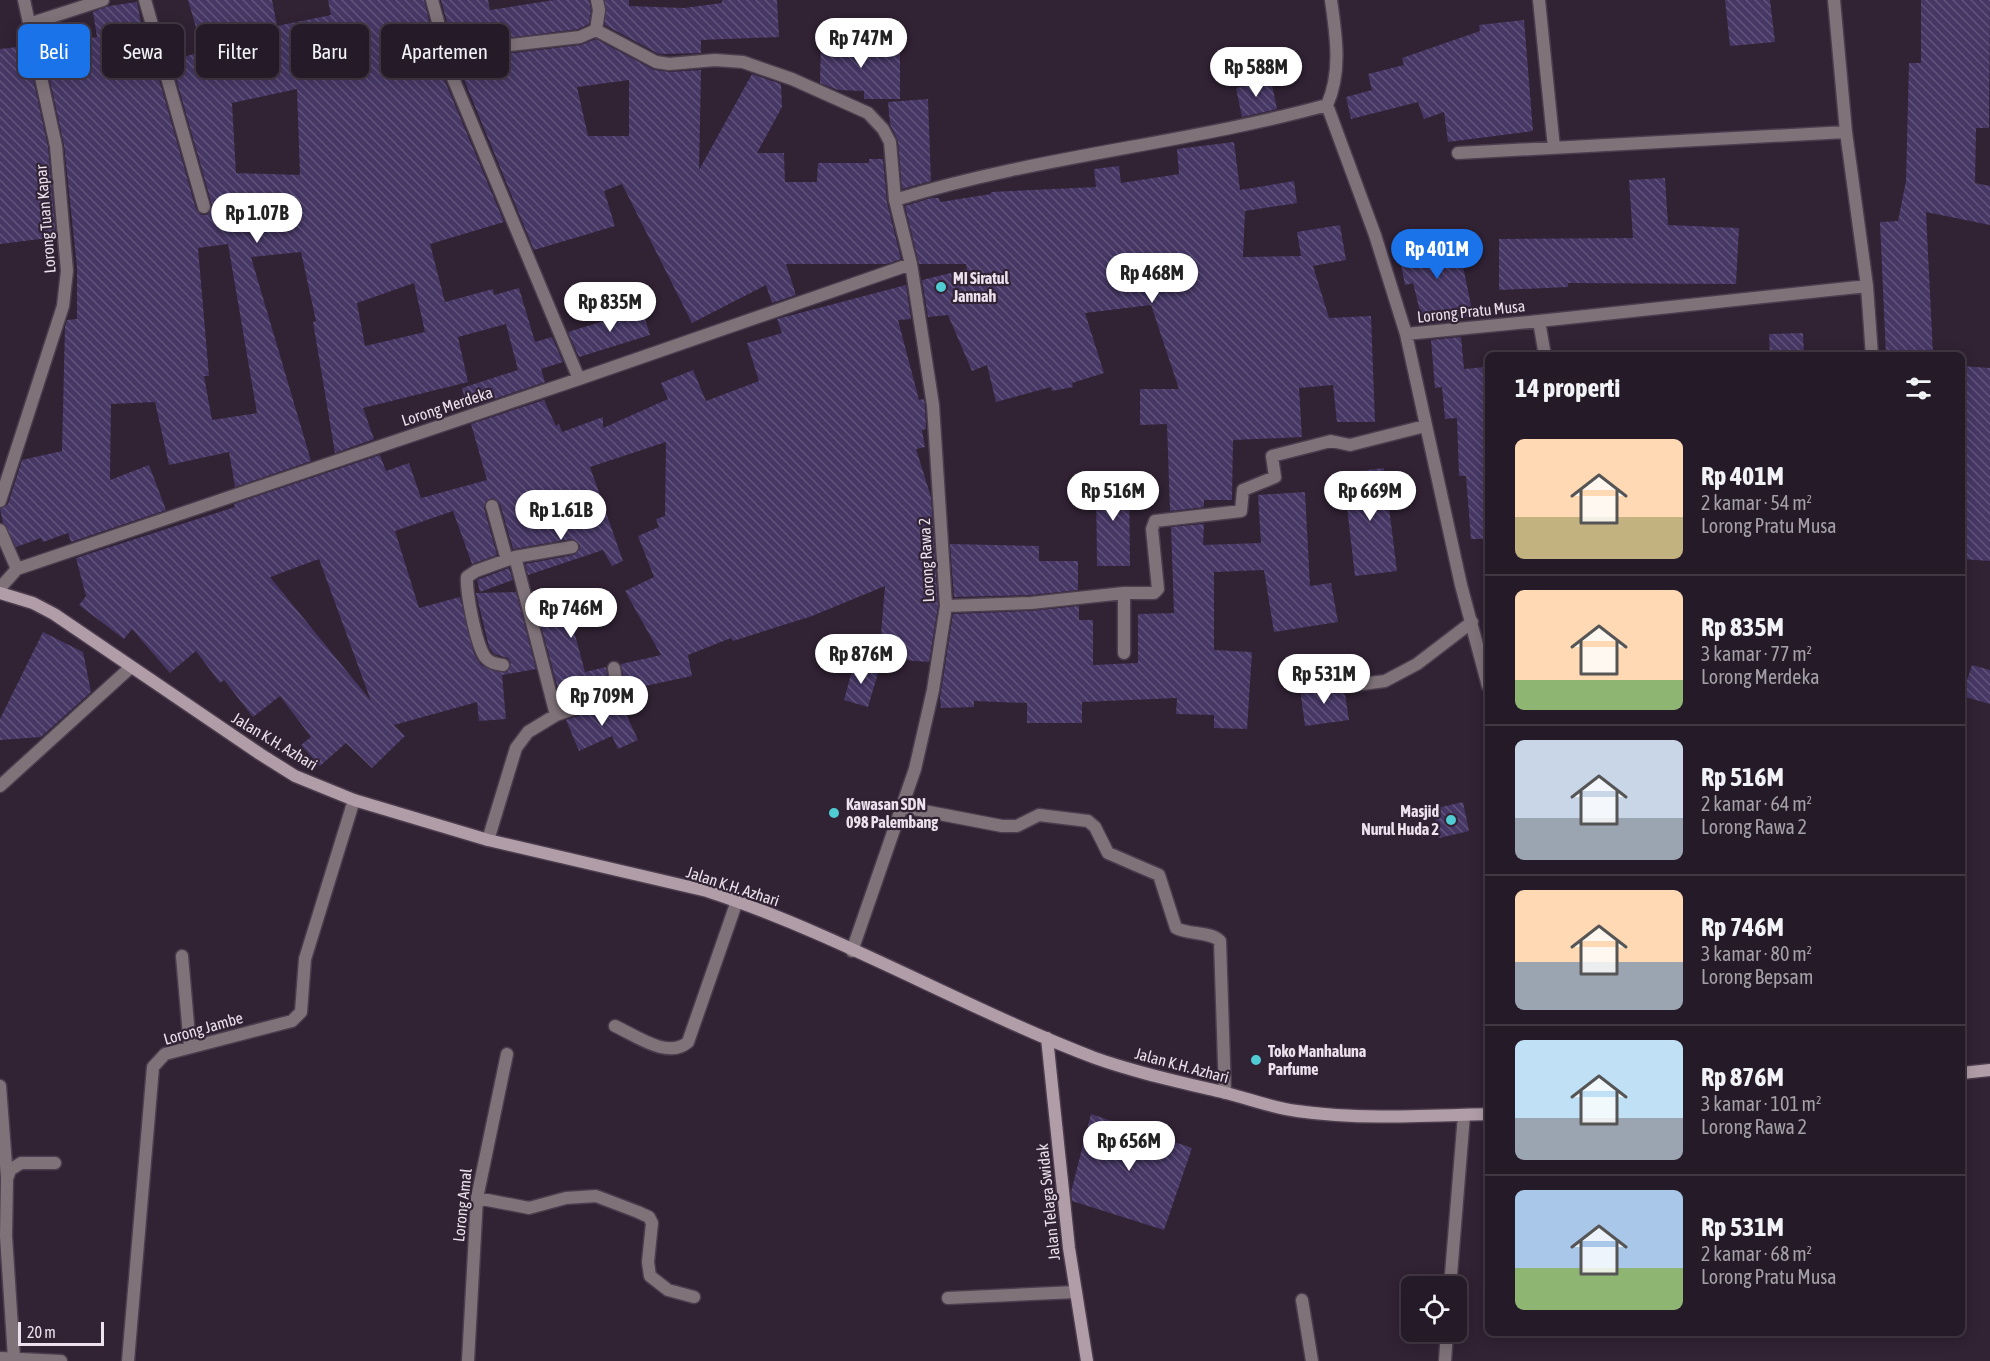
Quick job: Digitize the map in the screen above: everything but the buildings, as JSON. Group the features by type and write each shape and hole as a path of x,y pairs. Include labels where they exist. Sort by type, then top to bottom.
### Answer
{"street":[{"name":"Lorong Tuan Kapar","path":"24,0 29,24"},
{"path":"29,24 102,0"},
{"path":"146,0 204,207"},
{"path":"432,0 439,24"},
{"path":"509,45 580,37 596,30 599,10 597,0"},
{"path":"895,200 1010,170 1327,105 1336,77 1336,33 1331,0"},
{"path":"1539,0 1554,148"},
{"path":"1834,0 1846,132 1867,286 1872,352"},
{"name":"Lorong Rawa 2","path":"596,30 656,62 669,64 715,60 743,62 792,79 868,113 883,129 890,142 895,200 910,264 933,405 946,606 933,690 903,807 852,951"},
{"name":"Lorong Tuan Kapar","path":"0,501 28,419 66,289 67,271 56,146 41,78"},
{"path":"453,78 579,380"},
{"name":"Lorong Pratu Musa","path":"1327,105 1375,235 1406,334 1425,426 1472,622 1485,665"},
{"path":"1458,153 1846,132"},
{"name":"Lorong Merdeka","path":"0,591 17,569 579,380 910,264"},
{"name":"Lorong Pratu Musa","path":"1406,334 1867,286"},
{"path":"1539,321 1544,352"},
{"path":"946,606 1031,603 1154,592 1158,589 1152,530 1155,521 1241,511 1243,490 1275,477 1272,456 1331,441 1350,446 1425,426"},
{"path":"492,506 511,558 556,715"},
{"path":"0,530 17,569"},
{"path":"502,665 484,656 467,583 469,574 511,558 572,547"},
{"name":"Jalan K.H. Azhari","path":"0,591 33,603 54,614 296,776 354,800 488,840 707,891 737,901 833,940 852,951 1047,1038 1097,1058 1163,1079 1296,1111 1392,1117 1485,1114"},
{"path":"1124,593 1124,653"},
{"path":"1347,686 1385,681 1417,664 1472,622"},
{"path":"0,786 131,667"},
{"path":"488,840 516,748 533,728 556,715 618,693 614,668"},
{"name":"Lorong Jambe","path":"129,1361 153,1067 165,1054 292,1021 298,1017 301,1012 306,959 354,800"},
{"path":"903,807 1002,826 1017,826 1039,815 1088,821 1095,826 1108,853 1159,875 1176,928 1183,932 1215,937 1220,941 1225,1093"},
{"path":"615,1026 665,1049 678,1048 688,1042 737,901"},
{"path":"182,956 190,1047"},
{"name":"Jalan Telaga Swidak","path":"1047,1038 1076,1292 1087,1361"},
{"name":"Lorong Amal","path":"468,1361 477,1198 507,1054"},
{"path":"1965,1073 1990,1070"},
{"path":"0,1086 7,1179 6,1236 14,1358"},
{"path":"1451,1276 1464,1115"},
{"path":"7,1179 10,1170 21,1163 55,1163"},
{"path":"477,1198 529,1208 584,1195 596,1196 628,1207 649,1217 652,1223 648,1262 650,1276 668,1290 694,1297"},
{"path":"948,1298 1076,1292"},
{"path":"1302,1300 1312,1361"},
{"path":"1445,1361 1446,1342"},
{"path":"0,1358 61,1361"}],"place":[{"name":"MI Siratul Jannah","path":"941,287"},
{"name":"Kawasan SDN 098 Palembang","path":"834,813"},
{"name":"Masjid Nurul Huda 2","path":"1451,820"},
{"name":"Toko Manhaluna Parfume","path":"1256,1060"}]}
